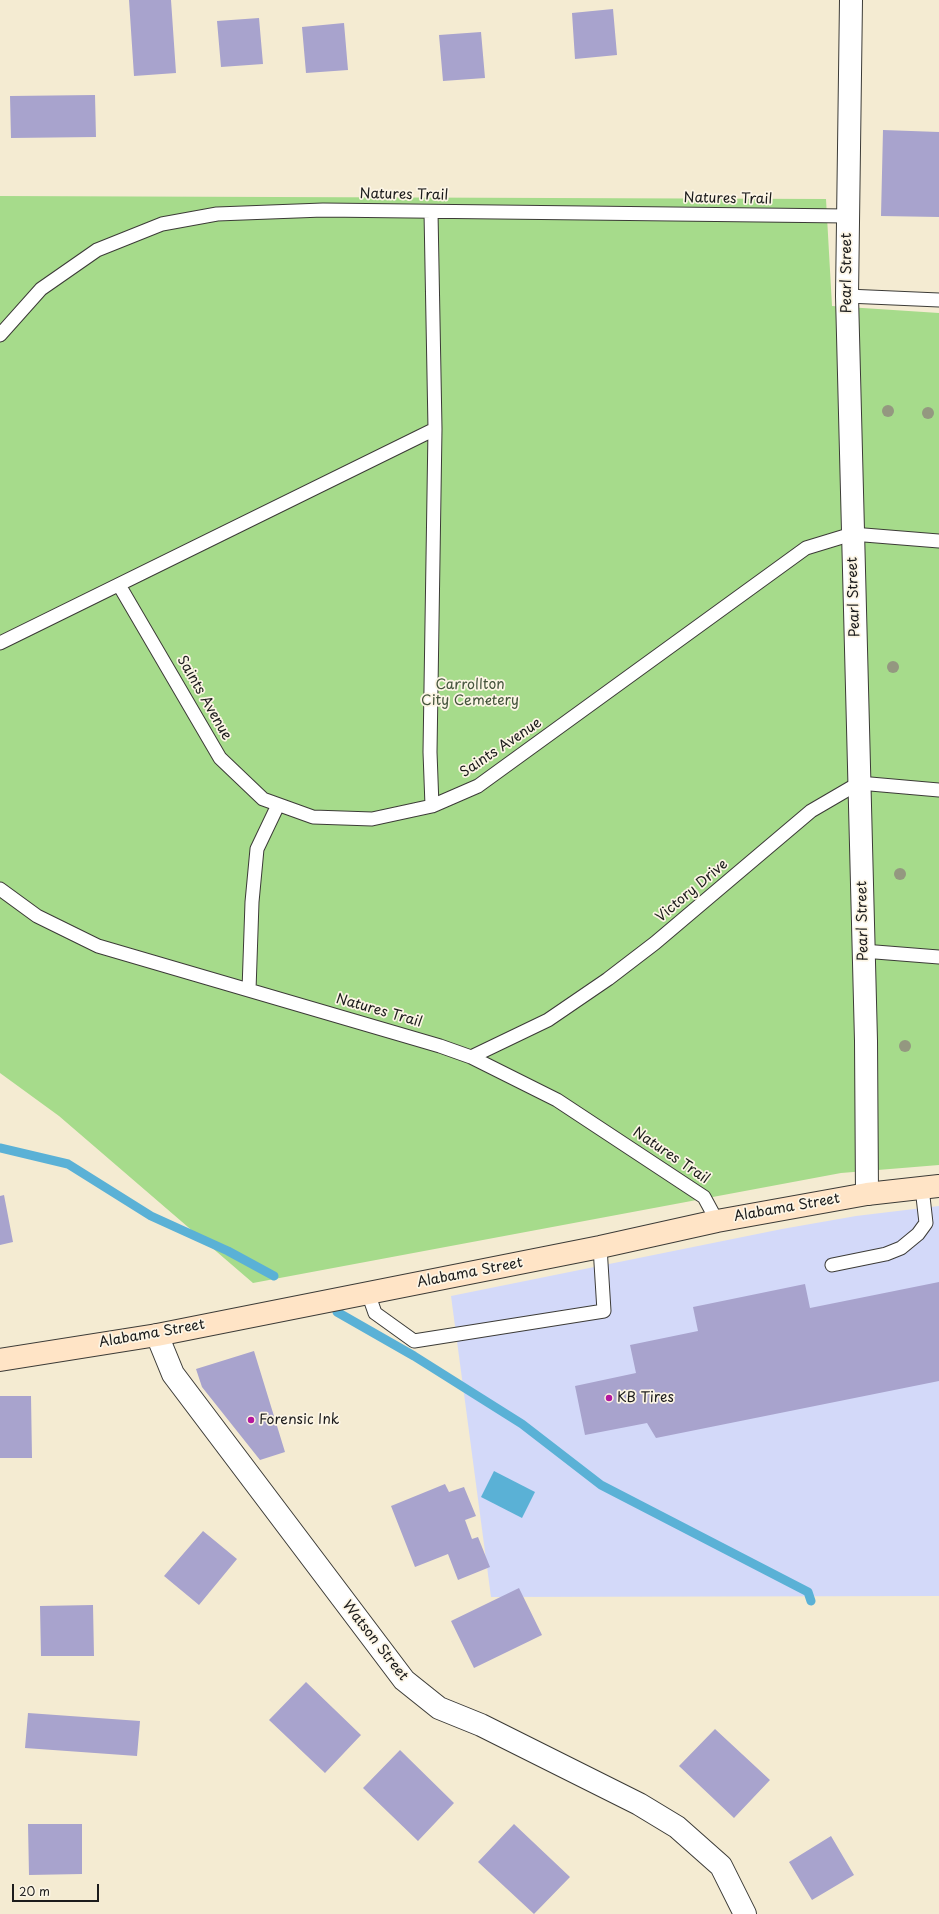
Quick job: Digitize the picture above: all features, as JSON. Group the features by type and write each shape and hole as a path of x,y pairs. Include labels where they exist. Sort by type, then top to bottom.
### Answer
{"main road":[{"name":"Alabama Street","path":"0,1360 157,1335 600,1247 717,1221 867,1194 930,1187"}],"street":[{"name":"Pearl Street","path":"851,0 847,296 863,951 867,1194"},
{"name":"Watson Street","path":"157,1335 173,1374 404,1680 439,1708 481,1725 639,1804 677,1827 721,1866 745,1914"}],"lane":[{"name":"Natures Trail","path":"0,335 41,289 97,250 162,224 218,214 323,210 847,216"},
{"path":"431,212 435,429 430,752 432,806"},
{"path":"847,296 939,300"},
{"path":"0,644 435,429"},
{"name":"Saints Avenue","path":"119,585 220,758 263,799 313,817 372,819 432,806 478,786 806,548 852,534 939,541"},
{"path":"859,783 939,790"},
{"name":"Victory Drive","path":"471,1057 548,1020 608,979 655,943 811,811 859,783"},
{"path":"249,990 252,902 258,849 278,805"},
{"name":"Natures Trail","path":"0,889 37,916 98,946 440,1046 471,1057 557,1100 704,1197 717,1221"},
{"path":"863,951 939,957"},
{"path":"832,1265 886,1254 902,1248 918,1234 926,1223 930,1187"},
{"path":"368,1292 375,1313 414,1341 604,1311 600,1247"}],"shaded area":[{"path":"939,1206 939,1596 491,1597 451,1296 782,1229 856,1216"}],"green space":[{"name":"Carrollton City Cemetery","path":"0,196 826,199 832,306 939,313 939,1165 841,1173 253,1283 59,1116 0,1073"}],"water":[{"path":"494,1471 535,1492 522,1518 481,1497"}],"building":[{"path":"129,0 171,0 176,73 134,76"},
{"path":"613,9 617,55 575,59 572,13"},
{"path":"259,18 263,64 221,67 217,21"},
{"path":"344,23 348,70 306,73 302,27"},
{"path":"481,32 485,78 443,81 439,35"},
{"path":"95,95 96,137 11,138 10,96"},
{"path":"883,130 939,132 939,217 881,216"},
{"path":"4,1195 13,1242 0,1245 0,1196"},
{"path":"939,1282 939,1381 656,1438 647,1423 585,1435 575,1386 636,1373 630,1345 698,1331 693,1307 805,1284 810,1308"},
{"name":"Forensic Ink","path":"254,1351 285,1452 260,1460 202,1387 196,1369"},
{"path":"0,1396 31,1396 32,1458 0,1458"},
{"path":"445,1484 449,1492 464,1487 476,1516 465,1520 472,1539 478,1537 490,1567 458,1580 448,1554 415,1567 391,1506"},
{"path":"203,1531 237,1559 199,1605 164,1576"},
{"path":"519,1588 542,1635 474,1668 451,1621"},
{"path":"93,1605 94,1656 41,1656 40,1606"},
{"path":"306,1682 361,1735 325,1773 269,1720"},
{"path":"28,1713 140,1721 137,1756 25,1748"},
{"path":"715,1729 770,1780 734,1818 679,1766"},
{"path":"400,1750 454,1803 418,1841 363,1788"},
{"path":"28,1824 82,1824 82,1874 29,1875"},
{"path":"514,1824 570,1877 534,1914 478,1862"},
{"path":"831,1836 854,1875 812,1900 789,1862"}],"waterway":[{"path":"0,1148 68,1164 151,1216 228,1251 274,1276"},
{"path":"337,1312 414,1356 522,1424 601,1485 808,1592 811,1601"}],"place":[{"name":"KB Tires","path":"609,1398"},
{"name":"Forensic Ink","path":"251,1420"}]}
